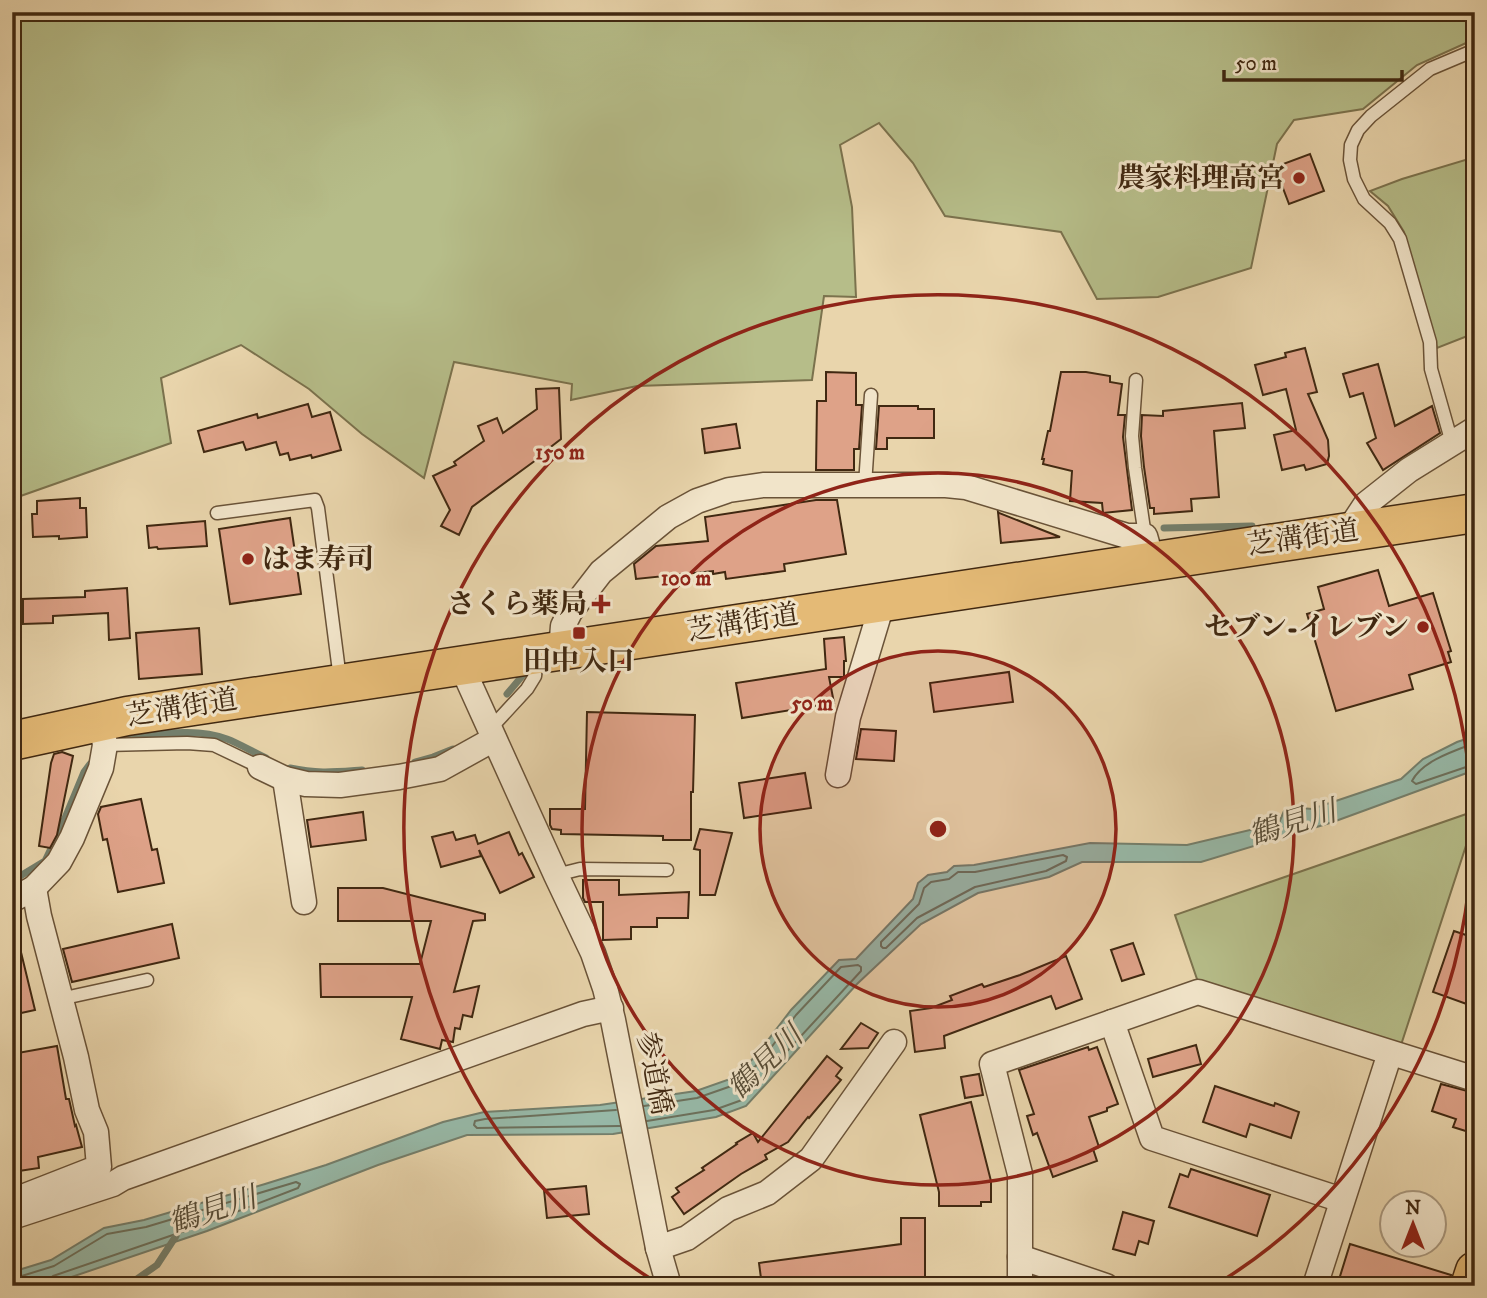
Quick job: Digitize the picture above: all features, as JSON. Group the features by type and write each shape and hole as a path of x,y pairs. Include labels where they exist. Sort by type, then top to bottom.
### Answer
{"main road":[{"name":"芝溝街道","path":"12,741 103,733 340,683 883,601 1148,548 1348,531 1475,513"},
{"path":"1470,1286 1475,1270"}],"street":[{"path":"1348,531 1366,505 1409,470 1475,429"},
{"path":"549,652 570,612 601,572 668,517 697,501 729,490 764,485 965,487 1127,536 1148,548"},
{"path":"838,775 848,717 883,601"},
{"name":"参道橋","path":"461,665 593,953 612,1014 658,1248 669,1286"},
{"path":"12,1201 99,1167 96,1132 87,1110 39,916 23,894 59,862 72,838 101,768 103,733"},
{"path":"260,767 285,779 306,784 340,785 399,777 440,769 492,734"},
{"path":"285,779 304,902"},
{"path":"1020,1286 1020,1174 992,1064 1199,992 1475,1079"},
{"path":"12,1217 113,1184 123,1178 583,1014 612,1014"},
{"path":"1112,1022 1152,1138 1342,1200"},
{"path":"658,1248 687,1238 728,1209 767,1193 811,1159 894,1042"},
{"path":"1315,1286 1390,1053"},
{"path":"1020,1257 1106,1286"}],"lane":[{"path":"1452,443 1432,369 1430,342 1400,239 1390,223 1364,199 1354,179 1350,160 1351,145 1358,130 1371,116 1430,69 1475,50"},
{"path":"1136,380 1132,436 1148,548"},
{"path":"866,485 871,395"},
{"path":"216,513 315,500 340,683"},
{"path":"492,734 527,689 549,652"},
{"path":"103,733 214,746 260,767"},
{"path":"556,875 580,869 667,870"},
{"path":"60,999 147,981"}],"green space":[{"path":"12,12 1475,12 1475,39 1417,65 1363,109 1294,120 1277,144 1251,268 1158,297 1097,299 1061,232 945,216 913,163 879,123 840,145 852,207 856,297 824,296 812,380 637,386 571,400 572,384 454,362 424,478 362,434 309,389 241,345 161,378 171,443 12,499"},
{"path":"1475,157 1475,333 1437,348 1404,232 1388,206 1370,191"},
{"path":"1475,811 1475,818 1401,1045 1198,982 1175,915"}],"water":[{"name":"鶴見川","path":"1475,736 1475,770 1333,822 1201,862 1082,862 1049,877 978,893 921,924 857,984 746,1106 716,1117 613,1134 467,1135 378,1165 207,1231 45,1286 12,1286 12,1272 51,1260 104,1228 144,1220 326,1165 443,1122 484,1112 600,1105 696,1091 736,1077 791,1010 839,960 856,959 913,899 918,883 928,875 947,872 954,866 974,865 1090,843 1187,845 1279,823 1284,811 1312,809 1401,779 1423,759"}],"building":[{"path":"1310,154 1324,191 1289,204 1275,167"},
{"path":"1305,348 1317,392 1308,394 1328,440 1329,456 1327,464 1306,470 1304,465 1282,470 1274,435 1296,430 1286,389 1263,395 1255,365 1286,357 1285,353"},
{"path":"1378,364 1395,426 1432,406 1440,433 1383,470 1367,443 1376,438 1363,393 1350,397 1343,374"},
{"path":"826,372 856,373 856,405 862,405 859,449 854,449 854,470 816,470 817,401 826,401"},
{"path":"1061,372 1110,376 1110,382 1122,384 1118,415 1125,415 1123,437 1132,510 1103,513 1102,503 1070,501 1072,471 1043,464"},
{"path":"559,388 561,439 472,507 459,535 441,526 450,510 433,476 456,465 454,462 484,441 478,426 497,418 503,433 537,409 536,389"},
{"path":"1242,403 1245,428 1214,431 1219,497 1191,499 1192,511 1154,514 1154,508 1150,508 1144,467 1142,415 1163,416 1163,411"},
{"path":"308,404 312,417 330,412 341,450 312,458 311,455 290,460 288,453 280,455 276,442 246,450 243,442 204,452 198,431 257,414 258,418"},
{"path":"879,406 918,406 918,409 934,409 934,438 887,438 887,449 876,449"},
{"path":"736,424 740,448 705,453 702,429"},
{"path":"80,498 80,508 86,508 87,537 33,537 32,514 37,514 37,501"},
{"path":"816,500 837,500 846,554 784,564 785,571 726,579 725,572 713,574 713,571 636,579 634,564 656,546 708,541 705,517"},
{"path":"999,513 1060,537 1001,543"},
{"path":"290,518 301,594 230,604 219,529"},
{"path":"205,521 207,546 149,548 147,526"},
{"path":"1378,570 1389,606 1433,593 1451,651 1448,652 1451,662 1409,675 1413,689 1336,711 1307,614 1324,609 1318,587"},
{"path":"127,588 130,638 109,640 108,613 53,616 53,623 23,624 23,599 85,597 85,591"},
{"path":"199,628 202,674 139,679 136,633"},
{"path":"844,637 844,677 829,677 834,703 742,718 736,683 826,669 824,639"},
{"path":"1009,672 1013,702 934,712 930,683"},
{"path":"587,712 695,715 691,840 663,840 663,836 561,834 561,830 552,829 550,809 585,809"},
{"path":"861,729 896,731 894,761 856,759"},
{"path":"62,752 73,756 57,835 50,848 39,846 51,763 54,754"},
{"path":"805,773 811,808 744,818 739,783"},
{"path":"141,799 152,850 157,849 164,883 118,892 107,839 103,840 98,814 101,807"},
{"path":"363,812 366,840 311,847 307,820"},
{"path":"700,829 732,833 715,895 700,895 700,850 694,849"},
{"path":"453,832 456,840 475,835 478,844 509,832 519,855 522,853 534,877 500,893 479,850 481,856 441,867 432,837"},
{"path":"583,880 619,880 619,895 689,892 688,918 657,918 657,927 631,927 631,939 603,940 603,902 585,902"},
{"path":"338,888 383,888 485,914 485,920 473,921 454,992 479,986 472,1017 463,1015 460,1029 455,1028 453,1042 442,1040 440,1049 401,1039 412,997 321,997 320,964 420,964 431,921 338,921"},
{"path":"172,924 179,958 72,982 63,949"},
{"path":"1454,931 1475,938 1475,1007 1433,992"},
{"path":"1133,943 1144,974 1122,981 1111,950"},
{"path":"19,944 35,1010 12,1015 12,945"},
{"path":"1066,956 1082,999 1056,1009 1051,996 944,1036 945,1048 915,1052 910,1011 931,1008 952,1000 950,996 982,984 984,987 1020,975"},
{"path":"861,1023 878,1033 868,1048 841,1049"},
{"path":"1196,1045 1201,1064 1153,1077 1148,1059"},
{"path":"57,1046 66,1099 69,1099 82,1147 38,1157 39,1168 12,1172 12,1054"},
{"path":"1088,1047 1089,1050 1097,1047 1118,1104 1089,1117 1099,1147 1093,1149 1097,1161 1053,1177 1037,1133 1033,1135 1027,1116 1034,1114 1019,1070"},
{"path":"827,1056 842,1068 836,1076 841,1080 788,1142 765,1155 767,1159 684,1214 672,1197 679,1192 676,1188 753,1133 758,1142"},
{"path":"979,1074 983,1095 965,1098 961,1077"},
{"path":"1441,1084 1475,1093 1475,1134 1453,1127 1456,1119 1432,1111"},
{"path":"1215,1086 1299,1112 1291,1138 1250,1124 1246,1137 1203,1122"},
{"path":"971,1102 991,1181 991,1202 981,1202 981,1206 939,1206 939,1192 920,1115"},
{"path":"1191,1169 1270,1195 1257,1236 1169,1207 1180,1174 1188,1177"},
{"path":"586,1186 589,1214 547,1218 544,1190"},
{"path":"1123,1212 1154,1221 1148,1244 1139,1241 1135,1255 1113,1249"},
{"path":"901,1218 925,1218 925,1285 762,1286 759,1263 901,1244"},
{"path":"1350,1244 1378,1253 1378,1260 1402,1260 1451,1275 1449,1286 1337,1286"}],"waterway":[{"path":"1164,528 1252,526"},
{"path":"507,694 523,675"},
{"path":"129,736 203,734 227,739 266,758"},
{"path":"415,762 453,749"},
{"path":"12,881 45,861 90,764"},
{"path":"290,768 318,772 362,770"},
{"name":"鶴見川","path":"121,1286 134,1281 157,1265 176,1236"}],"place":[{"name":"農家料理高宮","path":"1299,178"},
{"name":"はま寿司","path":"248,559"},
{"name":"さくら薬局","path":"601,604"},
{"name":"セブン-イレブン","path":"1423,627"},
{"name":"田中入口","path":"579,633"}]}
